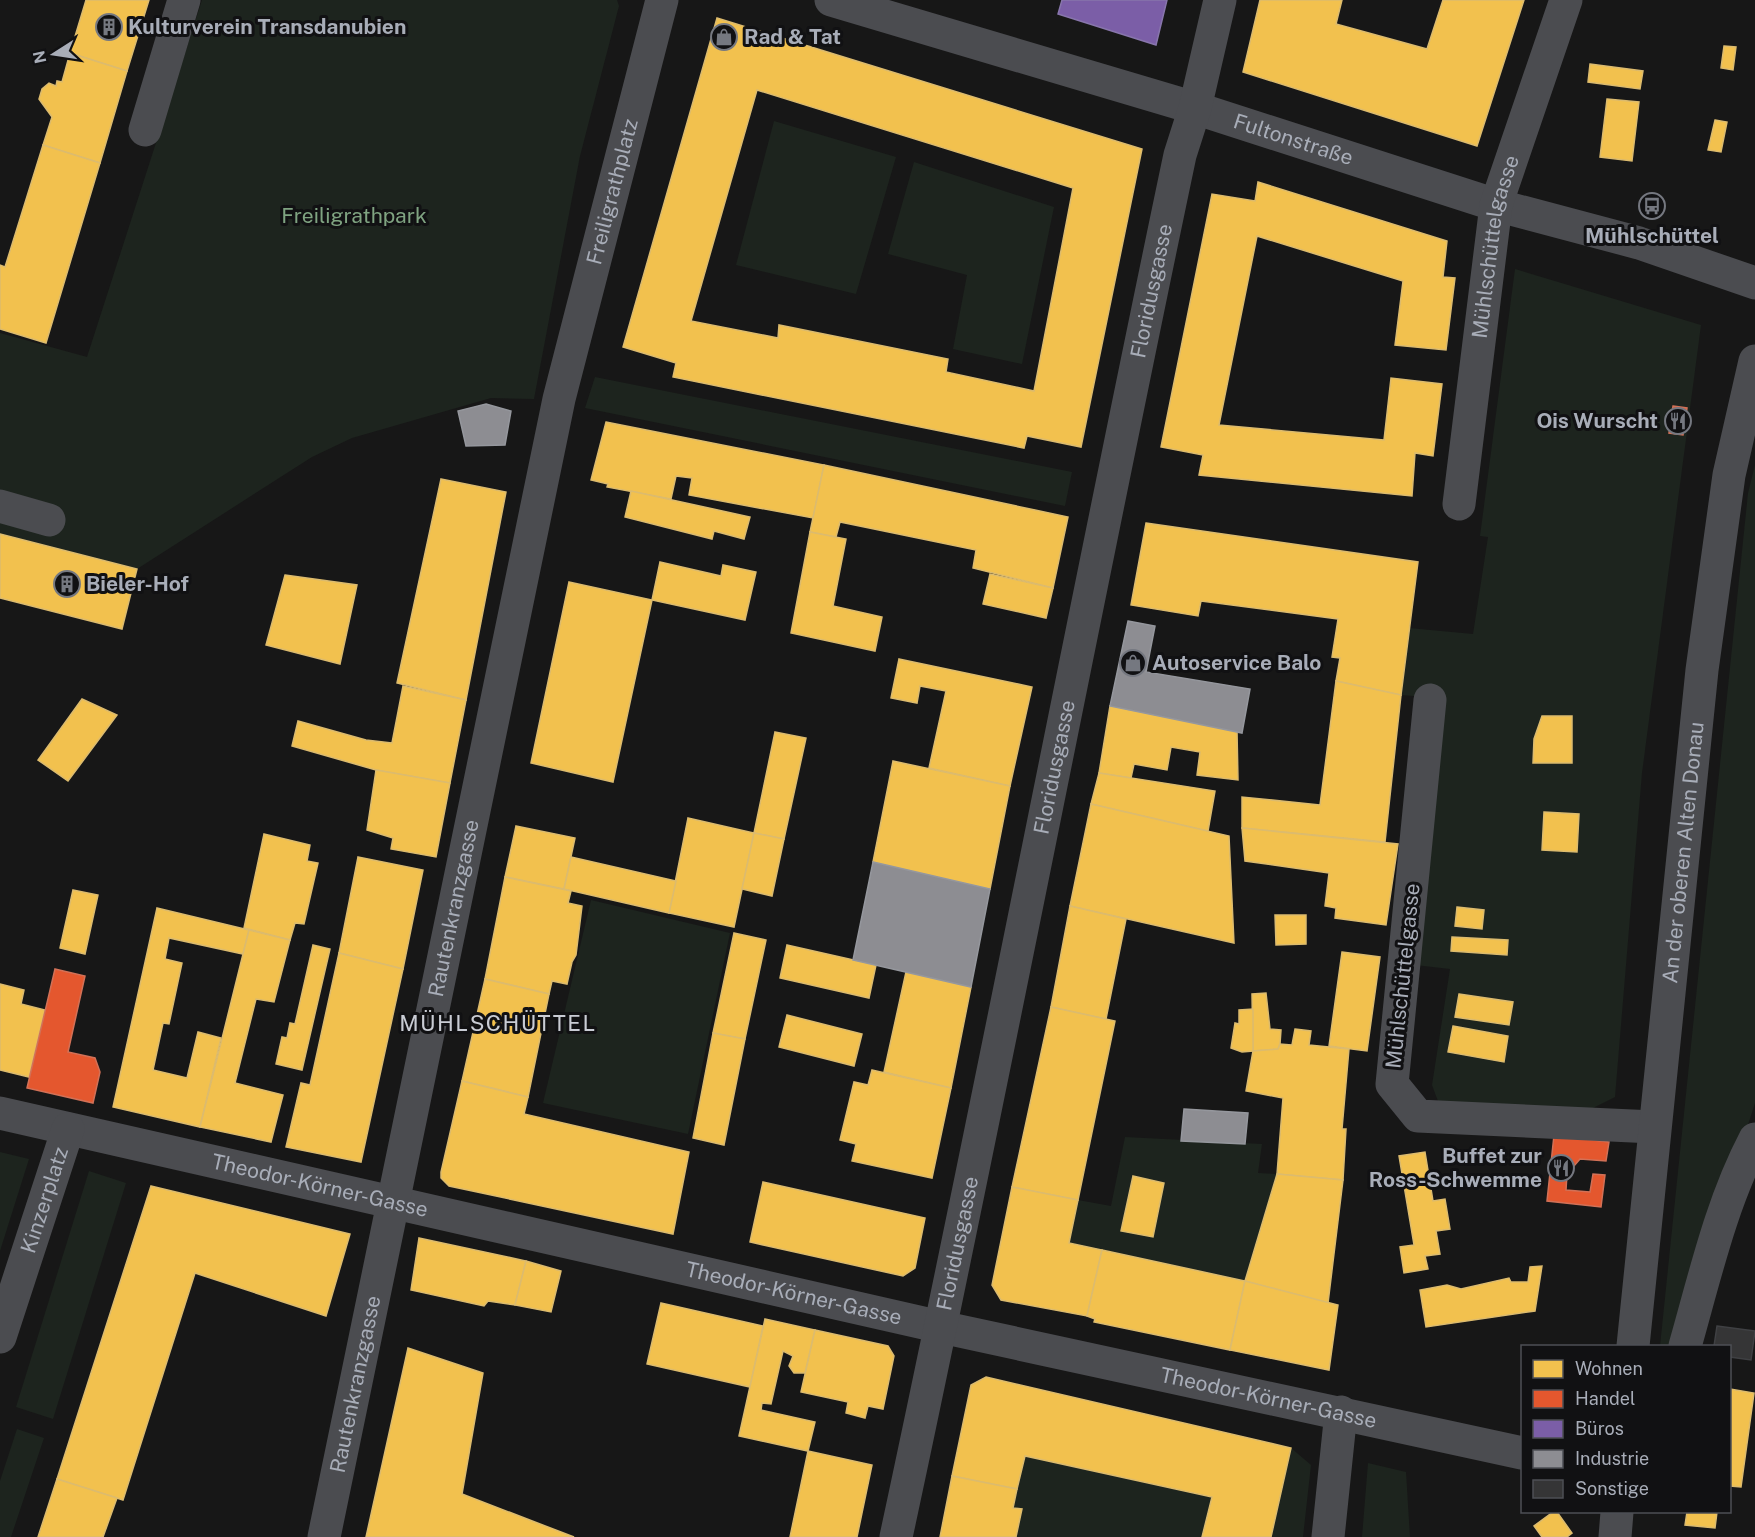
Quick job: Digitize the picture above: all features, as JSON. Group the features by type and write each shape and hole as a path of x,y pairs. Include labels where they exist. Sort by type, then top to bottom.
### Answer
{"street":[{"path":"145,130 184,0"},
{"name":"Freiligrathplatz","path":"562,385 662,0"},
{"name":"Fultonstraße","path":"831,0 1196,108 1496,205 1639,243 1755,283"},
{"name":"Floridusgasse","path":"896,1537 941,1327 1111,479 1180,155 1196,108 1220,0"},
{"name":"Mühlschüttelgasse","path":"1459,504 1496,205 1566,0"},
{"name":"An der oberen Alten Donau","path":"1633,1345 1702,670 1729,475 1755,360"},
{"name":"Rautenkranzgasse","path":"324,1537 562,385"},
{"path":"0,506 49,520"},
{"name":"Mühlschüttelgasse","path":"1430,700 1392,1084 1418,1116 1654,1127"},
{"name":"Kinzerplatz","path":"0,1113 68,1129 0,1337"},
{"name":"Theodor-Körner-Gasse","path":"68,1129 941,1327 1521,1453"},
{"path":"1686,1345 1718,1231 1741,1165 1755,1139"},
{"path":"1328,1537 1341,1412"},
{"path":"1615,1537 1617,1513"}],"green space":[{"name":"Freiligrathpark","path":"202,0 617,0 619,6 580,156 534,399 491,398 352,438 312,457 137,569 0,534 0,333 87,357"},
{"path":"774,121 896,157 856,294 736,265"},
{"path":"914,162 1054,207 1022,364 953,349 967,275 888,254"},
{"path":"1515,269 1701,325 1642,773 1615,1097 1577,1116 1439,1104 1432,1085 1450,969 1415,965 1437,698 1401,695 1409,628 1473,634 1488,537 1480,536"},
{"path":"595,377 1072,472 1065,506 585,408"},
{"path":"1755,465 1755,1103 1677,1345 1660,1345 1748,493"},
{"path":"591,900 730,933 688,1134 543,1103"},
{"path":"1125,1137 1262,1144 1258,1173 1277,1174 1245,1281 1069,1243 1078,1200 1111,1206"},
{"path":"0,1152 29,1159 0,1251"},
{"path":"89,1171 126,1183 53,1419 16,1407"},
{"path":"17,1429 44,1438 11,1537 0,1537 0,1481"},
{"path":"1291,1448 1311,1465 1303,1537 1271,1537"},
{"path":"1025,1456 1212,1497 1202,1537 1016,1537 1022,1510 1013,1508"},
{"path":"1368,1463 1406,1472 1410,1537 1362,1537"}],"building: Wohnen":[{"name":"Kulturverein Transdanubien","path":"86,0 149,0 127,71 70,53"},
{"path":"1260,0 1342,0 1336,24 1427,49 1443,0 1524,0 1477,146 1243,72"},
{"path":"717,18 1142,149 1081,447 1027,436 1024,448 673,377 676,363 623,347","holes":["757,90 1073,188 1034,391 946,372 948,359 779,325 778,338 691,321"]},
{"path":"1724,46 1736,47 1733,70 1721,68"},
{"path":"70,53 127,71 100,163 43,145 52,117 39,99 42,89 49,83 56,86 57,81 62,82"},
{"path":"1590,64 1643,71 1640,89 1588,82"},
{"path":"1607,99 1639,102 1632,161 1600,157"},
{"path":"1715,120 1727,122 1721,152 1708,150"},
{"path":"43,145 100,163 46,343 0,329 0,265 5,267"},
{"path":"1258,182 1447,241 1443,277 1455,278 1446,350 1395,345 1403,281 1257,236 1219,425 1384,440 1391,378 1442,384 1433,456 1415,453 1412,496 1199,475 1203,455 1161,447 1212,194 1255,201"},
{"path":"606,422 824,465 813,518 689,495 692,478 676,476 671,499 607,487 608,484 591,480"},
{"path":"824,465 1068,517 1053,588 973,568 976,550 840,522 836,537 810,532"},
{"path":"441,479 506,492 466,700 397,683"},
{"path":"631,491 750,517 744,539 714,531 712,539 625,517"},
{"path":"1146,523 1418,562 1401,695 1336,681 1340,658 1332,657 1338,619 1201,601 1198,616 1131,605"},
{"path":"810,532 846,539 833,606 882,617 875,651 791,633"},
{"name":"Bieler-Hof","path":"0,534 137,569 122,629 0,598"},
{"path":"660,562 721,576 723,565 756,572 745,620 652,600"},
{"path":"990,574 1053,588 1046,618 983,604"},
{"path":"285,575 357,585 340,664 266,645"},
{"path":"569,582 652,600 613,782 531,763"},
{"path":"899,659 1032,687 1010,786 929,768 946,691 920,686 917,703 891,698"},
{"path":"1336,681 1401,695 1385,842 1242,828 1242,797 1320,805"},
{"path":"403,686 466,700 450,783 376,770 292,746 298,721 366,740 392,743"},
{"path":"82,699 117,715 68,781 38,760"},
{"path":"1110,706 1237,731 1238,780 1197,775 1200,752 1171,747 1167,770 1134,764 1131,778 1099,773"},
{"path":"1542,716 1572,716 1572,763 1533,763 1534,739"},
{"path":"775,732 806,738 784,839 754,833"},
{"path":"893,761 1010,786 990,889 873,862"},
{"path":"376,770 450,783 436,857 391,849 393,838 367,830"},
{"path":"1099,773 1215,791 1208,831 1091,804"},
{"path":"1091,804 1229,836 1234,943 1070,906"},
{"path":"1544,812 1579,814 1577,852 1542,850"},
{"path":"688,818 754,833 734,927 669,913"},
{"path":"516,826 575,838 564,889 505,877"},
{"path":"1242,828 1398,844 1386,925 1335,918 1336,908 1325,906 1329,873 1245,861"},
{"path":"754,833 784,839 772,896 742,889"},
{"path":"264,834 310,845 307,861 318,863 304,924 295,923 290,940 244,928"},
{"path":"358,857 423,870 403,969 339,953"},
{"path":"571,857 676,881 669,913 564,889"},
{"path":"505,877 571,891 568,903 582,906 576,955 567,984 552,981 549,994 485,979"},
{"path":"73,890 98,895 85,954 60,948"},
{"path":"1070,906 1126,919 1106,1019 1051,1007"},
{"path":"1457,907 1484,910 1482,929 1455,926"},
{"path":"157,908 249,930 243,954 169,938 165,959 182,963 169,1024 163,1023 153,1070 187,1078 198,1032 221,1038 200,1127 113,1107"},
{"path":"1275,915 1306,915 1306,944 1276,945"},
{"path":"249,930 290,940 274,1002 256,999 235,1083 283,1095 271,1142 200,1127"},
{"path":"734,933 766,940 745,1039 713,1033"},
{"path":"1452,937 1508,940 1507,955 1451,951"},
{"path":"313,945 330,949 302,1070 276,1064 282,1037 287,1038 290,1023 295,1024"},
{"path":"787,945 876,965 869,998 780,978"},
{"path":"1342,952 1380,957 1367,1051 1329,1046"},
{"path":"339,953 403,969 361,1162 286,1147 301,1083 310,1085"},
{"path":"906,972 971,987 951,1088 884,1072"},
{"path":"485,979 549,994 528,1097 462,1081"},
{"path":"0,984 24,990 21,1004 45,1010 29,1077 0,1070"},
{"path":"1266,993 1270,1029 1281,1030 1280,1044 1278,1049 1253,1051 1252,994"},
{"path":"1459,994 1513,1002 1509,1025 1455,1017"},
{"path":"1051,1007 1115,1021 1078,1200 1012,1187"},
{"path":"1253,1009 1253,1051 1242,1052 1231,1048 1235,1023 1239,1024 1239,1010"},
{"path":"787,1015 862,1034 854,1066 779,1047"},
{"path":"1453,1026 1508,1036 1504,1062 1448,1052"},
{"path":"1295,1029 1311,1031 1309,1045 1349,1049 1342,1129 1346,1129 1343,1180 1277,1174 1283,1098 1246,1091 1253,1051 1278,1049 1280,1044 1292,1045"},
{"path":"713,1033 745,1039 724,1145 693,1138"},
{"path":"872,1070 951,1088 932,1178 852,1161 856,1144 840,1140 854,1082 868,1085"},
{"path":"462,1081 528,1097 524,1114 689,1152 673,1234 449,1186 441,1178 441,1172"},
{"path":"1425,1152 1433,1201 1445,1199 1450,1229 1436,1231 1440,1254 1425,1256 1428,1269 1404,1273 1400,1247 1414,1245 1399,1156"},
{"path":"1277,1174 1343,1180 1328,1303 1245,1281"},
{"path":"1133,1176 1164,1183 1153,1237 1121,1231"},
{"path":"763,1182 925,1218 915,1268 903,1276 750,1242"},
{"path":"151,1186 350,1234 326,1316 195,1273 123,1500 57,1479"},
{"path":"1012,1187 1078,1200 1069,1243 1102,1250 1087,1316 1001,1300 992,1285"},
{"path":"419,1238 526,1261 515,1305 488,1301 484,1306 411,1290"},
{"path":"1102,1250 1245,1281 1230,1350 1094,1322 1095,1319 1087,1316"},
{"path":"526,1261 561,1271 551,1312 515,1305"},
{"path":"1542,1266 1535,1311 1426,1327 1420,1290 1447,1285 1461,1289 1509,1278 1511,1282 1528,1282 1530,1267"},
{"path":"1245,1281 1338,1305 1329,1370 1230,1350"},
{"path":"661,1303 763,1326 750,1387 647,1364"},
{"path":"765,1319 815,1330 805,1373 794,1373 789,1366 793,1356 783,1351 771,1404 762,1403 761,1410 815,1422 808,1451 739,1436"},
{"path":"815,1330 888,1346 894,1356 883,1409 868,1406 865,1418 846,1413 848,1402 801,1392"},
{"path":"408,1348 483,1373 462,1494 574,1537 366,1537"},
{"path":"986,1377 1291,1448 1271,1537 1202,1537 1212,1497 1025,1456 1017,1489 952,1476 971,1385"},
{"path":"1731,1389 1754,1393 1741,1487 1731,1486"},
{"path":"808,1451 872,1465 857,1537 790,1537"},
{"path":"952,1476 1017,1489 1013,1508 1022,1509 1016,1537 940,1537"},
{"path":"57,1479 117,1498 103,1537 38,1537"},
{"path":"1552,1513 1558,1513 1572,1533 1567,1537 1542,1537 1534,1526"},
{"path":"1687,1513 1717,1513 1715,1528 1685,1525"}],"building: Handel":[{"name":"Ois Wurscht","path":"1673,406 1687,408 1683,435 1669,433"},
{"path":"55,969 85,976 68,1052 95,1058 100,1072 93,1103 27,1088"},
{"name":"Buffet zur Ross-Schwemme","path":"1554,1135 1609,1142 1606,1161 1580,1159 1567,1174 1566,1190 1590,1192 1593,1174 1605,1175 1601,1207 1547,1201"}],"building: Büros":[{"path":"1062,0 1167,0 1156,45 1058,14"}],"building: Industrie":[{"path":"486,404 511,411 505,445 466,446 458,411"},
{"path":"1128,621 1155,626 1146,672 1250,689 1242,733 1110,706"},
{"path":"873,862 990,889 971,987 853,960"},
{"path":"1184,1109 1248,1113 1245,1144 1181,1141"}],"building: Sonstige":[{"path":"1717,1326 1755,1331 1751,1360 1731,1357 1731,1345 1714,1345"}],"place":[{"name":"Kulturverein Transdanubien","path":"109,27"},
{"name":"Rad & Tat","path":"724,37"},
{"name":"Mühlschüttel","path":"1652,206"},
{"name":"Ois Wurscht","path":"1678,421"},
{"name":"Bieler-Hof","path":"67,584"},
{"name":"Autoservice Balo","path":"1133,663"},
{"name":"Buffet zur Ross-Schwemme","path":"1561,1168"}],"district":[{"name":"MÜHLSCHÜTTEL","path":"498,1023"}]}
